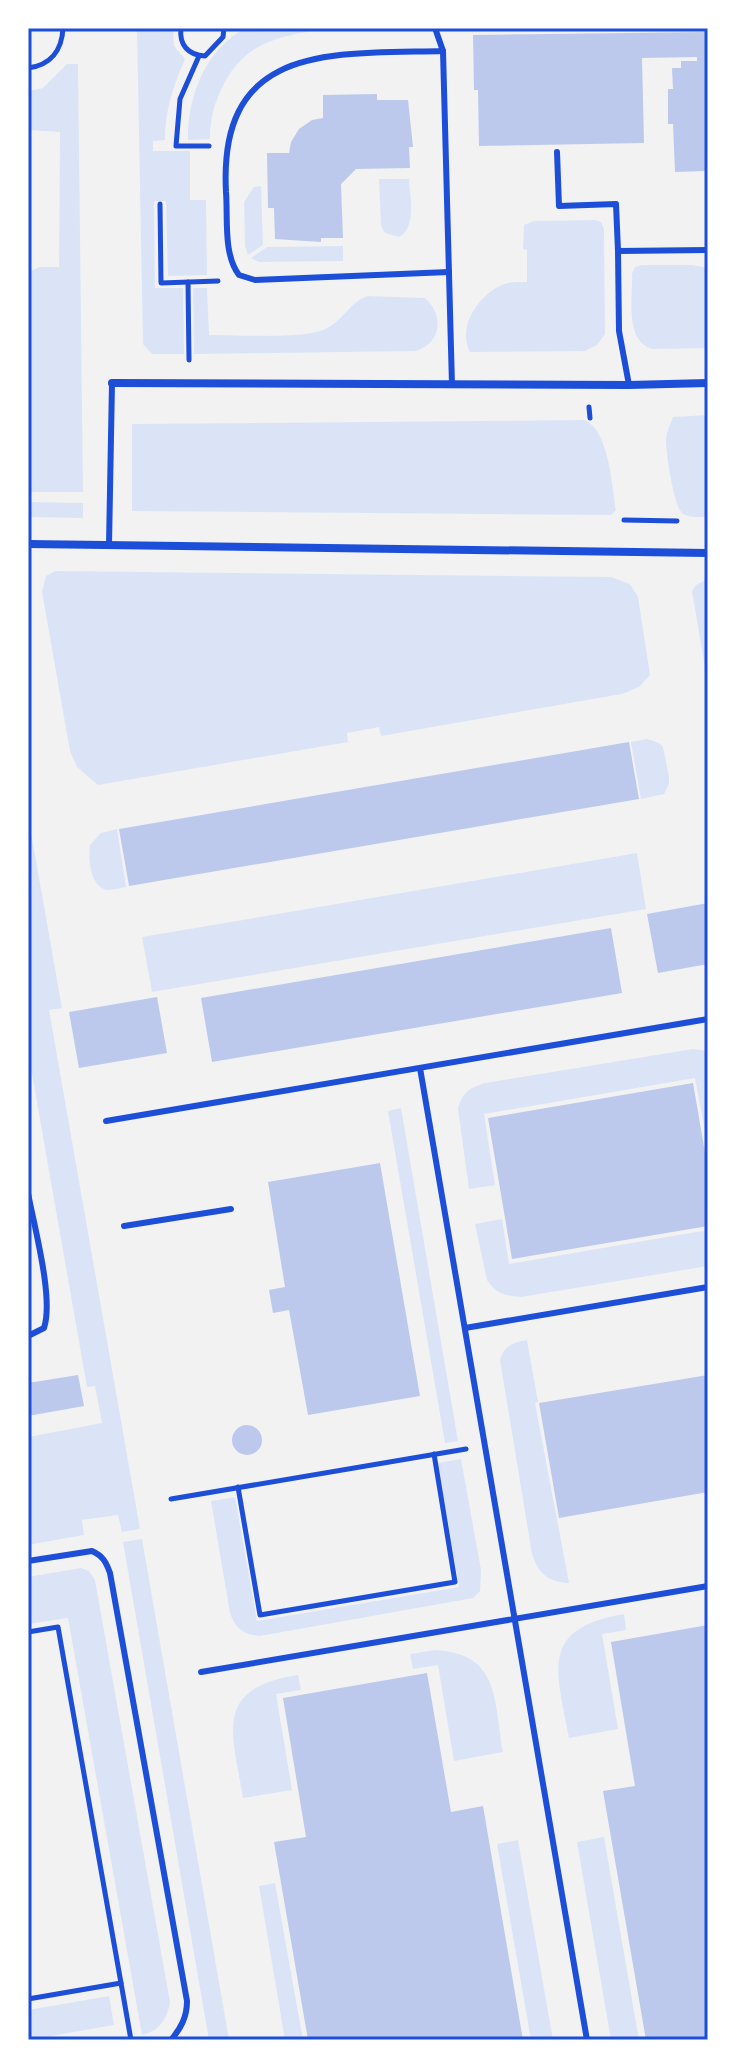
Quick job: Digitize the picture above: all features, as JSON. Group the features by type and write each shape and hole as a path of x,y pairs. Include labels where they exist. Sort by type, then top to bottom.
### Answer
{"street":[{"path":"112,383 708,383"},
{"path":"28,544 708,553"}],"lane":[{"path":"435,28 443,51 452,385"},
{"path":"443,51 339,54 317,57 273,74 257,84 240,107 229,133 225,160 230,257 239,275 255,280 449,272"},
{"path":"557,152 559,206 616,204 619,331 629,385"},
{"path":"618,251 708,250"},
{"path":"109,545 112,383"},
{"path":"106,1121 708,1019"},
{"path":"420,1068 587,2040"},
{"path":"28,1193 48,1318 44,1328 28,1336"},
{"path":"124,1226 231,1209"},
{"path":"465,1328 708,1287"},
{"path":"28,1561 92,1551 107,1563 110,1573 187,2001 182,2025 171,2040"},
{"path":"201,1672 708,1586"}],"path":[{"path":"28,68 49,61 58,51 63,28"},
{"path":"181,28 186,49 199,56 210,53 223,37 224,28"},
{"path":"199,56 180,99 176,146 211,146"},
{"path":"160,204 161,283 234,281 239,275"},
{"path":"188,282 189,360"},
{"path":"624,520 677,521"},
{"path":"171,1499 474,1447"},
{"path":"238,1487 260,1615 455,1582 434,1454"},
{"path":"28,1632 58,1627 131,2040"},
{"path":"28,1999 121,1983"}],"shaded area":[{"path":"137,28 173,28 174,46 185,59 170,99 165,140 153,141 153,151 190,151 190,200 206,200 207,275 168,276 166,201 154,201 155,288 183,288 184,354 152,354 143,344"},
{"path":"246,28 320,30 273,40 248,54 228,76 220,92 212,115 210,139 188,140 191,107 202,75 220,48"},
{"path":"67,64 78,64 83,492 28,492 28,272 40,267 59,267 60,132 28,130 28,91 43,88"},
{"path":"379,179 409,179 410,219 405,232 399,237 385,233 381,226"},
{"path":"261,186 263,245 248,255 244,202 254,187"},
{"path":"534,221 601,222 604,229 605,334 597,345 585,351 470,352 466,331 480,301 497,287 527,282 524,225"},
{"path":"343,246 343,261 259,262 251,258 267,247"},
{"path":"635,267 708,268 708,348 652,349 637,337 632,317 632,274"},
{"path":"193,288 207,288 209,335 284,336 313,333 330,327 356,302 368,296 425,298 436,313 437,329 430,342 415,351 194,354"},
{"path":"708,415 708,517 692,517 683,514 677,502 666,438 673,417"},
{"path":"584,420 599,434 608,459 616,510 611,515 132,511 132,424"},
{"path":"28,502 83,503 83,518 28,517"},
{"path":"55,571 611,577 630,584 638,597 650,675 639,687 622,694 381,736 379,727 347,733 348,742 98,785 77,767 70,751 42,592 46,576"},
{"path":"708,579 708,686 692,591"},
{"path":"647,739 663,747 669,784 664,794 641,799 631,742"},
{"path":"28,827 62,1008 49,1010 140,1529 122,1532 118,1515 82,1520 84,1535 28,1545 28,1437 102,1423 95,1386 87,1387 28,1051"},
{"path":"117,829 126,887 107,890 101,888 94,878 90,845 101,833"},
{"path":"637,853 646,909 152,992 142,937"},
{"path":"693,1049 708,1051 708,1148 695,1078 484,1114 495,1185 469,1189 458,1109 470,1089 485,1083"},
{"path":"401,1108 458,1441 445,1443 388,1111"},
{"path":"502,1219 509,1264 708,1230 708,1266 521,1297 506,1295 487,1280 475,1224"},
{"path":"527,1340 538,1402 535,1403 569,1583 545,1576 532,1554 500,1360 510,1346"},
{"path":"461,1459 481,1570 480,1591 473,1598 260,1636 241,1630 235,1623 230,1613 211,1501 235,1497 257,1621 459,1587 438,1463"},
{"path":"142,1539 229,2040 209,2040 123,1542"},
{"path":"81,1568 89,1571 95,1580 170,2002 161,2024 142,2035 68,1618 28,1624 28,1577"},
{"path":"624,1614 626,1630 602,1634 618,1729 569,1738 558,1673 566,1642 577,1630"},
{"path":"435,1650 456,1653 472,1660 483,1670 495,1698 503,1752 454,1761 438,1665 413,1669 410,1654"},
{"path":"298,1675 301,1690 276,1694 292,1790 243,1798 233,1734 234,1717 240,1702 252,1690 271,1681"},
{"path":"604,1837 639,2040 611,2040 577,1842"},
{"path":"518,1840 553,2040 531,2040 497,1844"},
{"path":"275,1883 303,2040 285,2040 259,1886"},
{"path":"109,1996 114,2025 28,2040 28,2010"}],"building":[{"path":"708,32 708,175 705,171 675,172 673,124 668,124 668,89 673,89 672,68 681,68 681,61 697,61 697,57 642,58 644,143 479,146 473,35"},
{"path":"377,94 377,100 408,100 413,147 409,147 410,168 356,169 341,184 343,238 321,238 321,242 275,239 274,208 268,208 267,153 289,153 299,129 312,120 323,118 323,95"},
{"path":"629,742 639,799 129,886 119,829"},
{"path":"708,903 708,964 658,973 647,914"},
{"path":"611,928 622,993 212,1062 201,998"},
{"path":"157,997 167,1053 79,1068 69,1012"},
{"path":"693,1083 708,1170 708,1226 512,1259 488,1118"},
{"path":"380,1163 420,1396 308,1415 289,1310 273,1313 269,1290 285,1287 268,1182"},
{"path":"78,1375 84,1406 28,1416 28,1383"},
{"path":"708,1375 708,1492 559,1518 539,1403"},
{"path":"247,1425 258,1429 262,1440 258,1451 247,1455 236,1451 232,1440 236,1429"},
{"path":"708,1625 708,2040 646,2040 603,1791 635,1786 611,1642"},
{"path":"427,1673 451,1812 483,1806 523,2040 308,2040 274,1842 306,1837 283,1698"}]}
